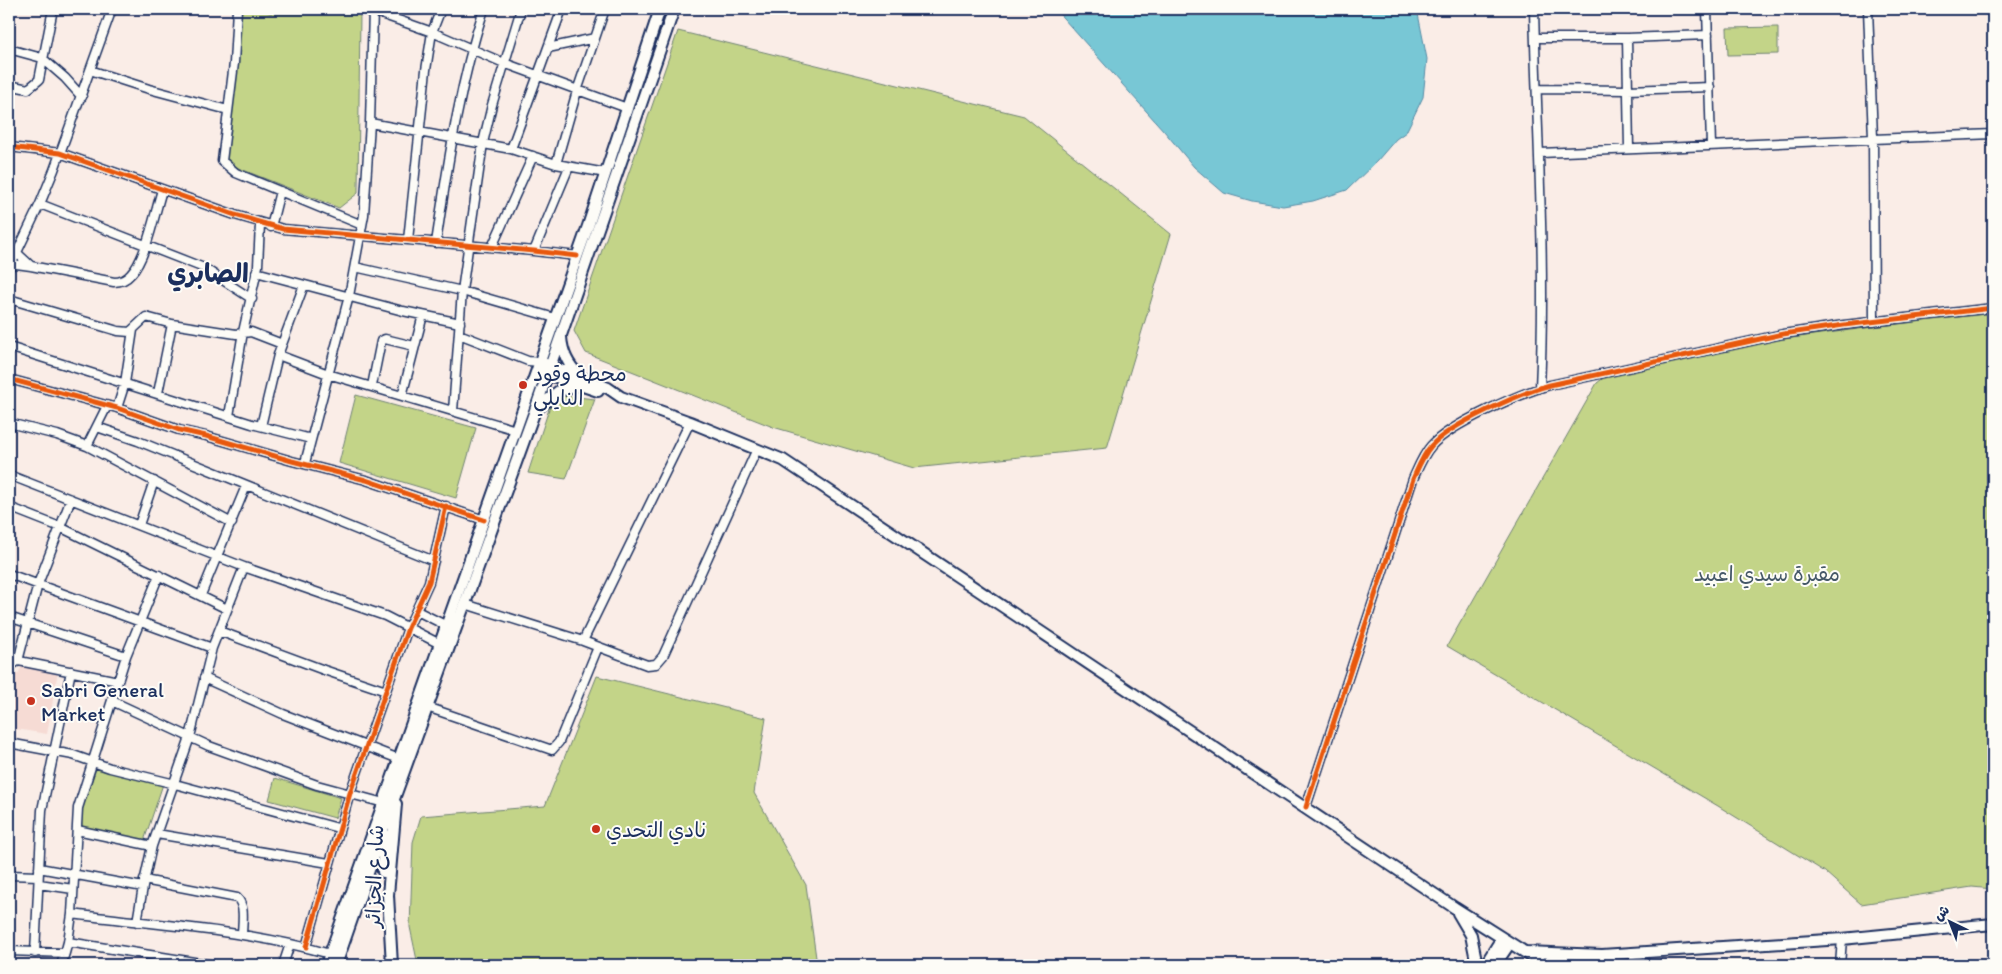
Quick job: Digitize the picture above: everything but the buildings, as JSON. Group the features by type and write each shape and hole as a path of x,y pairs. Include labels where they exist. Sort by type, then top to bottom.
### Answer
{"main road":[{"path":"326,965 606,174 660,9"},
{"path":"336,965 386,821 534,413 674,9"},
{"path":"560,335 561,346 569,365 582,382"},
{"path":"538,366 614,392 621,397 690,422 782,460 1306,807 1455,908 1545,965"},
{"path":"534,413 559,390 582,382"},
{"name":"شارع الجزائر","path":"392,965 388,895 398,788"},
{"name":"شارع الجزائر","path":"386,798 382,900 386,965"},
{"path":"1455,908 1472,935 1477,965"},
{"path":"1523,951 1602,955 1842,939 1993,924"},
{"path":"1485,965 1506,940"},
{"path":"1495,965 1506,940"},
{"path":"1594,965 1602,955"}],"street":[{"path":"9,85 28,89 38,80 53,9"},
{"path":"112,9 82,97 40,204 13,252 9,265 31,266 114,282 125,280 134,271 145,247 162,190"},
{"path":"237,9 234,56 222,161 236,173 362,225"},
{"path":"305,463 355,267 362,225 370,123 371,9 432,32 470,50 627,108"},
{"path":"408,240 418,132 432,32 440,9"},
{"path":"436,243 452,138 470,50 484,9"},
{"path":"453,411 462,291 483,143 504,63 521,9"},
{"path":"511,149 562,9"},
{"path":"556,164 577,91 605,9"},
{"path":"1534,9 1540,153 1542,343 1540,388"},
{"path":"1707,9 1711,146"},
{"path":"1868,9 1873,138 1874,322"},
{"path":"1535,38 1627,38 1708,35"},
{"path":"548,48 595,38"},
{"path":"1627,38 1629,149"},
{"path":"9,49 42,58 65,78 82,97"},
{"path":"90,70 149,89 228,110"},
{"path":"1538,89 1628,90 1710,87"},
{"path":"370,123 511,149 556,164 606,174"},
{"path":"1540,153 1993,134"},
{"path":"9,147 60,153 271,227 436,243 534,250 577,256"},
{"path":"492,247 533,156"},
{"path":"534,250 569,167"},
{"path":"271,227 280,191"},
{"path":"40,204 145,247 204,268 252,299"},
{"path":"229,416 243,332 258,266 260,224"},
{"path":"13,252 31,266"},
{"path":"355,267 462,291 554,318"},
{"path":"256,272 460,323"},
{"path":"261,426 278,354 304,285"},
{"path":"9,299 118,331 133,330 146,317 172,324 236,334 251,332 282,344"},
{"path":"1306,807 1413,480 1431,446 1451,430 1516,397 1540,388 1753,340 1813,330 1993,308"},
{"path":"402,396 423,315"},
{"path":"158,393 172,324"},
{"path":"118,408 125,383 133,330"},
{"path":"459,334 538,366"},
{"path":"372,386 381,341 385,340 414,346"},
{"path":"9,347 261,426 311,439"},
{"path":"278,354 328,374 516,430"},
{"path":"9,379 118,408 179,430 366,480 484,520"},
{"path":"88,446 107,406"},
{"path":"583,641 690,422"},
{"path":"9,423 57,435 88,446 232,523"},
{"path":"97,427 138,441 434,561"},
{"path":"465,604 583,641 647,665 656,664 663,656 757,449"},
{"path":"9,475 217,557 364,608 440,644"},
{"path":"139,525 154,481"},
{"path":"201,595 246,486"},
{"path":"18,662 38,584 71,499"},
{"path":"306,947 338,828 408,628 429,582 446,506"},
{"path":"9,507 60,527 228,609"},
{"path":"137,922 152,846 190,737 212,648 244,567"},
{"path":"9,574 212,648"},
{"path":"61,965 68,942 72,914 78,808 126,656 160,575"},
{"path":"417,611 447,626"},
{"path":"9,617 126,656"},
{"path":"219,631 386,691"},
{"path":"427,707 552,750 559,742 598,647"},
{"path":"9,667 18,662 71,671 118,682"},
{"path":"35,953 42,810 54,750 62,722 71,671"},
{"path":"204,678 282,714 399,759"},
{"path":"112,701 190,737 317,785 350,793 386,798"},
{"path":"9,748 9,744 54,750 92,762 338,828"},
{"path":"76,830 152,846"},
{"path":"157,834 329,863"},
{"path":"9,875 74,874 237,898 242,903 243,908 242,935"},
{"path":"39,876 73,889"},
{"path":"72,914 242,935 306,947 330,954"},
{"path":"1840,965 1842,939"},
{"path":"68,942 213,965"},
{"path":"283,965 290,944"},
{"path":"9,951 64,953"}],"shaded area":[{"name":"Sabri General Market","path":"22,666 58,671 47,734 9,728 9,673 18,674"}],"green space":[{"path":"241,9 261,9 271,14 272,9 347,9 360,12 358,193 339,208 223,162"},
{"path":"1778,27 1778,54 1728,55 1727,28"},
{"path":"678,31 1024,116 1171,234 1107,448 914,468 773,427 586,353 574,331"},
{"name":"مقبرة سيدي اعبيد","path":"1993,311 1993,889 1972,887 1861,904 1825,872 1718,806 1447,646 1597,383 1606,376 1768,341"},
{"path":"356,395 476,428 456,498 339,463"},
{"path":"568,396 595,399 566,479 528,473 549,409 558,398"},
{"name":"نادي التحدي","path":"597,676 766,718 754,793 806,885 817,965 418,965 410,927 413,842 421,816 545,806"},
{"path":"96,769 163,784 144,841 79,827 82,807"},
{"path":"275,778 341,798 335,818 269,800"}],"water":[{"path":"1055,9 1417,9 1427,59 1423,97 1406,132 1396,139 1377,161 1347,190 1313,201 1283,206 1252,201 1224,193 1194,167"}],"cycle path":[{"path":"9,147 60,153 235,215 283,229 577,256"},
{"path":"1306,807 1413,479 1426,453 1440,437 1487,410 1550,385 1783,334 1993,308"},
{"path":"9,379 117,408 179,430 366,480 484,520"},
{"path":"306,947 350,793 408,628 429,582 446,506"}],"place":[{"name":"محطة وقود النايلي","path":"523,385"},
{"name":"Sabri General Market","path":"31,701"},
{"name":"نادي التحدي","path":"596,829"}],"district":[{"name":"الصابري","path":"208,273"}]}
